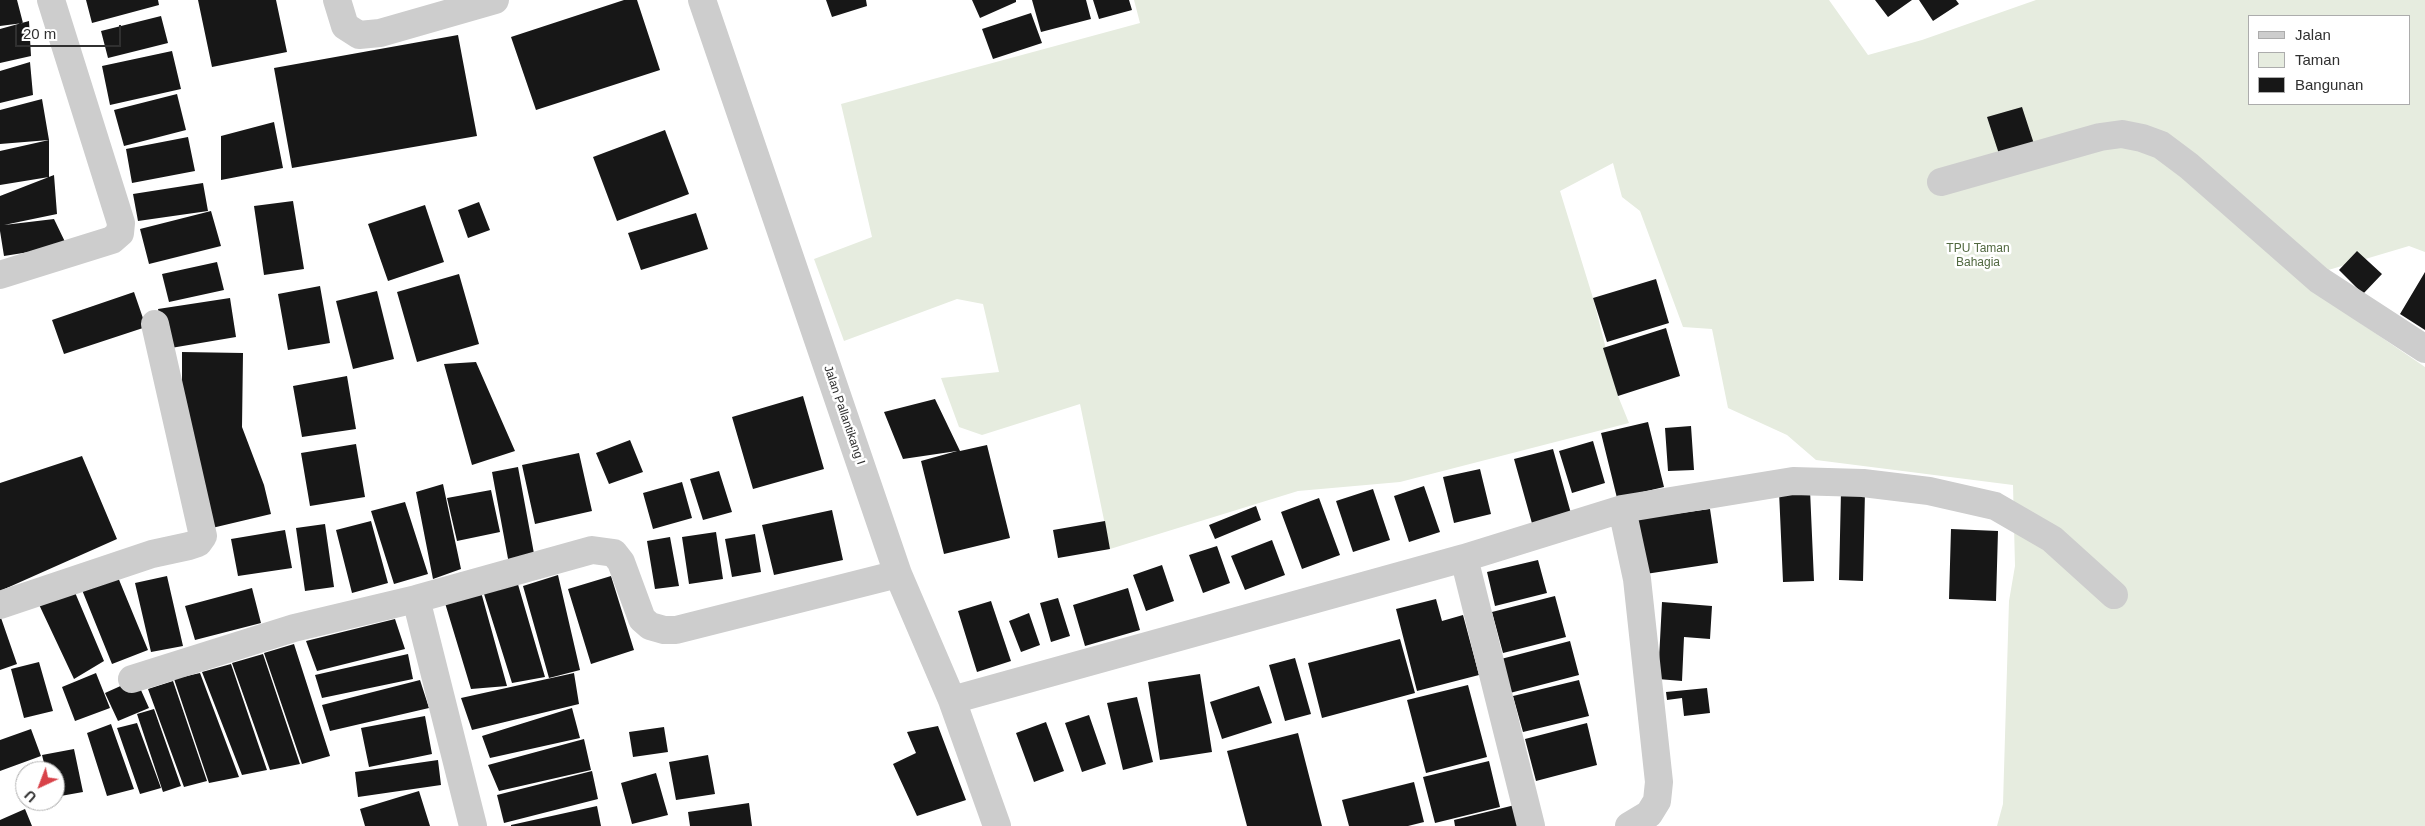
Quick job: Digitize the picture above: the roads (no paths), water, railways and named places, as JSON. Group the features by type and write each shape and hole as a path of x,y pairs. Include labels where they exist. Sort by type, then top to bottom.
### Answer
{"street":[{"path":"0,274 112,240 120,234 121,224 52,0"},
{"path":"337,0 345,26 359,35 380,33 495,0"},
{"name":"Jalan Pallantikang I","path":"702,0 898,574 952,700 997,826"},
{"path":"1941,182 2100,137 2122,134 2142,138 2160,145 2189,166 2320,280 2425,349"},
{"path":"0,605 152,554 189,546 198,542 203,536 155,324"},
{"path":"952,700 1464,558 1622,509 1793,481 1863,483 1929,490 1995,506 2052,539 2114,595"},
{"path":"1622,509 1638,579 1659,782 1657,802 1649,814 1629,826"},
{"path":"132,679 294,628 416,599 576,553 601,551 614,553 621,562 642,619 657,628 676,630 898,574"},
{"path":"1464,558 1531,826"},
{"path":"416,599 473,826"}],"park label":[{"name":"TPU Taman Bahagia","path":"1978,256"}]}
